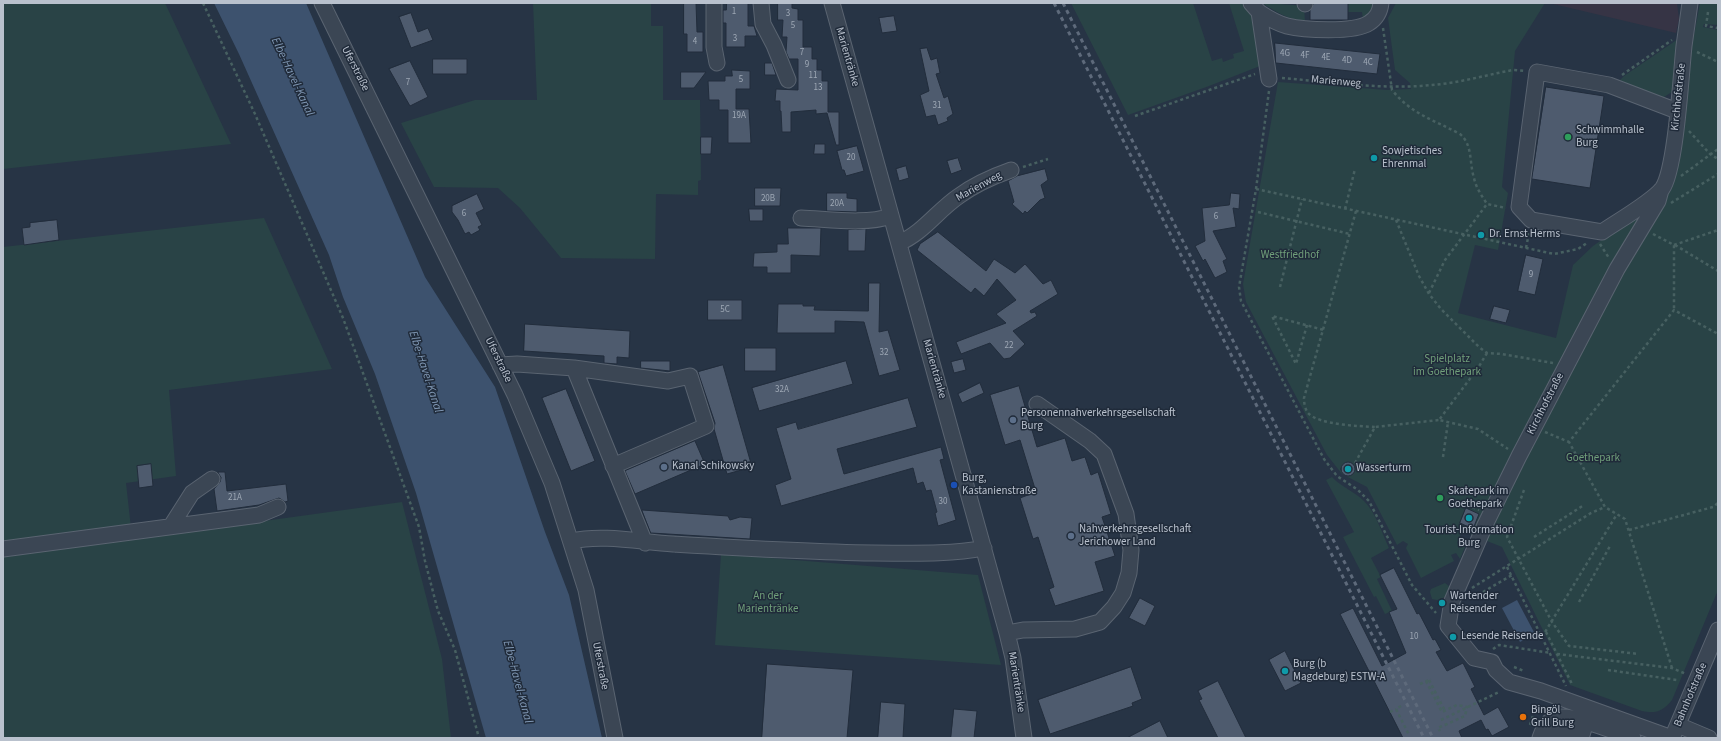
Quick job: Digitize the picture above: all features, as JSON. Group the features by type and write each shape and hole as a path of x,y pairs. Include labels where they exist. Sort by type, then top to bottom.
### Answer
{"street":[{"name":"Uferstraße","path":"322,3 500,365 552,483 586,590 615,738"},
{"path":"714,3 714,47 717,63"},
{"path":"761,3 763,24 774,45 788,80"},
{"name":"Marientränke","path":"832,3 1014,658 1024,738"},
{"name":"Kirchhofstraße","path":"1448,626 1452,601 1485,525 1519,456 1617,269 1658,201 1665,195 1671,167 1690,3"},
{"path":"1255,8 1277,23 1311,29 1361,27 1368,24 1380,9"},
{"path":"1255,8 1268,75"},
{"path":"1665,195 1598,235 1531,220 1518,207 1537,72 1609,85 1677,118"},
{"name":"Marienweg","path":"899,243 914,236 959,196 1000,174 1011,170"},
{"path":"801,218 870,220 882,219 891,216"},
{"path":"500,365 517,364 574,368 668,381 690,376 706,426 613,466"},
{"path":"574,368 645,543"},
{"path":"1007,633 1023,630 1075,629 1100,622 1114,607 1123,593 1129,573 1131,550 1126,514 1104,454 1090,441 1037,404"},
{"path":"171,526 192,493 212,479"},
{"path":"3,550 260,515 278,507"},
{"path":"571,541 589,537 645,543 806,552 905,553 966,551 984,548"},
{"path":"1448,626 1474,658"},
{"name":"Bahnhofstraße","path":"1474,658 1492,662 1496,670 1509,682 1546,693 1672,738 1718,630"},
{"path":"1534,735 1544,728 1551,720 1582,724 1633,738"},
{"path":"1553,738 1582,724"},
{"path":"1567,738 1582,724"},
{"path":"1581,738 1582,724"},
{"path":"1678,725 1709,738"}],"path":[{"path":"203,3 255,114 343,318 419,527 425,561 438,611 455,650 479,738"},
{"path":"1380,9 1390,87 1399,98 1418,113 1465,138 1469,144 1477,188 1487,204 1504,209 1518,207"},
{"path":"1708,12 1706,26 1718,28"},
{"path":"1609,85 1676,37 1718,62"},
{"name":"Marienweg","path":"1135,116 1215,90 1247,77 1268,75 1277,78 1390,87 1433,85 1513,70 1537,72"},
{"path":"1268,75 1269,93 1256,189 1239,287 1241,301 1324,459 1337,476 1358,490 1370,501 1412,585 1448,626"},
{"path":"1677,118 1710,154 1718,159"},
{"path":"1677,182 1680,176 1718,149"},
{"name":"Marienweg","path":"1011,170 1048,159"},
{"path":"1345,209 1355,169"},
{"path":"1665,195 1666,206 1718,174"},
{"path":"1256,189 1554,254 1578,249 1598,235 1617,269"},
{"path":"1280,287 1302,199"},
{"path":"1429,294 1445,260 1487,204"},
{"path":"1356,211 1304,398 1306,410 1315,418 1330,422 1375,427 1439,420 1478,429 1519,456"},
{"path":"1258,212 1350,234"},
{"path":"1395,219 1419,276 1429,294 1446,314 1487,353 1502,354 1566,365"},
{"path":"1642,229 1674,245 1718,271"},
{"path":"1674,245 1718,230"},
{"path":"1568,442 1674,310 1674,245"},
{"path":"1674,310 1718,334"},
{"path":"1307,325 1296,364 1272,316 1307,325 1324,330"},
{"path":"1439,420 1478,368 1487,353"},
{"path":"1443,457 1448,422"},
{"path":"1355,463 1375,427"},
{"path":"1535,427 1568,442 1605,507 1625,519 1672,668 1557,654"},
{"path":"1524,490 1507,536 1552,622 1569,646 1639,654"},
{"path":"1629,530 1713,507 1718,503"},
{"path":"1534,537 1584,505"},
{"path":"1470,589 1591,513 1605,507"},
{"path":"1542,637 1617,514"},
{"path":"1579,602 1610,546"},
{"path":"1507,567 1551,653 1566,687"},
{"path":"1483,592 1512,575"},
{"path":"1546,632 1572,684"},
{"path":"1474,658 1499,645 1551,653"},
{"path":"1608,670 1677,680"},
{"path":"1420,684 1429,680 1442,712 1457,705 1467,707 1465,716 1438,728 1440,731"},
{"path":"1534,735 1536,704"},
{"path":"1390,712 1401,706"},
{"path":"1396,709 1409,735"},
{"path":"1440,720 1460,711"}],"shaded area":[{"path":"1549,3 1677,3 1679,19 1676,33"}],"green space":[{"path":"3,3 165,3 231,144 3,169"},
{"path":"533,3 651,3 651,26 663,26 663,100 700,100 701,180 698,181 698,195 656,194 655,259 561,258 520,208 498,188 434,187 401,123 475,100 537,100"},
{"path":"1071,3 1193,3 1212,61 1222,58 1223,62 1234,58 1233,54 1244,51 1229,3 1245,3 1253,14 1260,66 1128,115"},
{"path":"1262,3 1304,6 1305,22 1282,15"},
{"path":"1348,3 1375,3 1374,8 1363,20 1362,12 1348,12"},
{"name":"Goethepark","path":"1396,3 1545,3 1515,51 1502,187 1508,193 1498,250 1475,245 1458,313 1556,338 1573,265 1593,246 1664,197 1673,181 1677,169 1691,39 1694,35 1700,3 1718,3 1718,25 1704,24 1703,27 1718,30 1718,590 1672,700 1659,711 1642,711 1570,685 1502,547 1462,531 1457,543 1465,547 1460,559 1456,553 1451,555 1454,561 1421,578 1406,548 1408,544 1403,541 1397,545 1367,487 1342,474 1327,455 1246,302 1243,284 1278,82 1387,90 1411,89 1410,83 1395,70 1388,18"},
{"path":"1678,39 1675,90 1664,97 1655,98 1619,84 1619,81 1624,76"},
{"path":"264,218 332,369 169,390 176,476 126,483 131,528 3,543 3,247"},
{"path":"1332,477 1339,484 1364,501 1375,517 1389,548 1371,558 1381,577 1377,579 1392,611 1385,614 1376,596 1374,597 1343,537 1354,532 1326,480"},
{"path":"402,502 442,659 451,738 3,738 3,557"},
{"name":"An der Marientränke","path":"721,554 978,575 1001,665 715,645"},
{"path":"1445,583 1450,587 1446,597 1437,600 1432,599 1430,592 1431,589"}],"water":[{"name":"Elbe-Havel-Kanal","path":"214,3 306,3 425,277 495,387 545,532 569,595 602,738 486,738 416,493 375,374 343,297 329,255 239,54"},
{"path":"1517,600 1535,634 1520,642 1502,608"}],"building":[{"path":"684,3 696,3 697,32 703,32 703,52 687,52 687,34 684,34"},
{"path":"727,3 748,3 748,26 754,26 757,36 745,36 745,47 726,47 726,23 723,23 723,10 726,10"},
{"path":"778,3 792,3 792,8 798,9 798,20 803,20 803,47 812,47 812,59 817,59 817,70 822,70 822,81 828,81 828,112 839,112 839,145 836,145 827,113 816,114 816,110 791,112 791,132 782,132 780,101 775,101 776,89 798,90 798,59 789,59 786,52 787,37 782,37 783,20 778,20"},
{"path":"1314,3 1348,3 1348,20 1310,20 1310,11"},
{"path":"411,13 418,32 428,28 433,40 411,48 399,17"},
{"path":"894,16 897,31 882,33 879,18"},
{"path":"1275,43 1380,54 1377,74 1276,63"},
{"path":"927,48 931,60 937,58 940,73 936,74 944,98 948,96 953,114 947,118 948,121 938,125 935,115 926,117 920,95 929,91 920,49"},
{"path":"433,59 467,59 467,74 433,74"},
{"path":"410,61 428,97 410,106 389,69"},
{"path":"765,63 772,63 776,75 765,75"},
{"path":"732,70 750,71 750,89 736,89 736,109 749,109 751,143 728,143 728,110 719,110 719,100 709,100 708,81 725,81 725,76 732,76"},
{"path":"681,72 706,72 694,88 681,88"},
{"name":"Schwimmhalle Burg","path":"1546,87 1604,96 1590,188 1532,179"},
{"path":"701,137 712,137 711,154 701,154"},
{"path":"815,144 825,144 825,154 814,154"},
{"path":"857,146 864,171 846,176 844,170 842,170 837,151"},
{"path":"958,158 962,170 951,174 947,161"},
{"path":"906,166 909,178 899,181 896,169"},
{"path":"1045,169 1048,180 1041,185 1045,198 1040,200 1027,213 1025,211 1023,214 1012,204 1014,202 1008,181 1017,176"},
{"path":"755,188 781,188 780,206 755,206"},
{"path":"827,193 847,193 847,198 857,199 857,212 827,211"},
{"path":"1231,193 1240,194 1239,209 1233,208 1236,227 1213,231 1227,259 1223,261 1227,272 1215,278 1205,259 1203,261 1195,246 1205,241 1202,208 1229,205"},
{"path":"477,194 484,209 476,213 482,225 478,227 480,230 471,235 469,232 465,234 452,212 452,206"},
{"path":"749,209 763,209 763,221 750,221"},
{"path":"57,220 59,240 24,245 22,228 30,227 30,223"},
{"path":"788,228 821,228 820,256 791,255 791,273 767,273 767,267 753,267 754,253 777,252 777,244 788,244"},
{"path":"866,229 865,251 848,251 848,230"},
{"path":"938,232 986,271 994,259 1015,273 1025,264 1043,284 1051,280 1058,294 1030,311 1031,313 1035,312 1037,316 1013,331 1025,344 1010,358 1004,359 990,343 961,354 956,342 1006,323 996,314 1016,300 997,279 984,296 975,288 971,293 917,250 920,244"},
{"path":"1526,255 1543,259 1535,295 1518,291"},
{"path":"869,283 880,283 879,332 888,330 900,370 879,376 864,322 835,321 835,333 777,333 778,304 803,304 803,306 815,306 814,310 868,311"},
{"path":"708,300 742,300 742,320 708,320"},
{"path":"1494,306 1510,310 1506,323 1490,319"},
{"path":"525,324 630,331 629,358 617,357 617,364 604,363 604,356 524,351"},
{"path":"745,348 776,348 776,371 745,371"},
{"path":"963,359 966,370 954,373 951,362"},
{"path":"641,361 670,361 670,371 641,368"},
{"path":"846,361 853,384 759,411 752,388"},
{"path":"723,365 752,467 727,474 714,429 715,423 698,372"},
{"path":"980,383 984,393 962,403 958,394"},
{"path":"1019,386 1037,447 1065,438 1072,461 1085,457 1091,475 1098,472 1111,514 1102,517 1115,556 1095,562 1104,591 1055,606 1049,589 1054,587 1038,537 1033,539 1020,498 1036,492 1020,440 1005,445 990,395"},
{"path":"566,389 595,461 571,471 542,398"},
{"path":"908,398 917,427 837,449 844,474 941,447 944,459 940,460 956,520 938,526 935,513 937,512 931,490 926,491 923,482 917,484 913,468 781,506 775,485 791,479 776,428 796,422 798,429"},
{"name":"Kanal Schikowsky","path":"695,441 705,464 635,494 625,471"},
{"name":"Wasserturm","path":"1348,462 1353,464 1355,469 1353,474 1348,476 1343,474 1341,469 1343,464"},
{"path":"151,464 153,486 139,488 137,466"},
{"path":"218,472 225,472 227,491 286,484 288,501 285,502 279,498 259,505 217,511 214,489 220,482 221,478"},
{"name":"Tourist-Information Burg","path":"1466,508 1479,514 1473,529 1460,523"},
{"path":"642,510 728,516 730,520 740,517 752,518 750,539 651,533"},
{"path":"1394,568 1417,614 1419,613 1433,640 1435,639 1441,650 1436,652 1447,671 1463,663 1475,687 1471,689 1484,715 1498,707 1509,727 1492,736 1488,729 1486,730 1481,720 1459,731 1462,738 1403,738 1340,614 1353,608 1382,666 1406,653 1389,612 1397,609 1380,575"},
{"path":"1140,598 1155,606 1145,626 1129,618"},
{"name":"Burg (b Magdeburg) ESTW-A","path":"1285,651 1301,683 1285,691 1269,660"},
{"path":"767,664 853,670 847,738 762,738"},
{"path":"1131,667 1142,699 1132,703 1133,706 1050,734 1038,700"},
{"path":"1218,681 1246,738 1218,738 1199,700 1202,699 1198,691"},
{"path":"881,702 905,704 903,738 878,738"},
{"path":"954,709 977,711 974,738 951,738"},
{"path":"1160,721 1168,738 1127,738"}],"railway":[{"path":"1054,3 1424,738"},
{"path":"1063,3 1433,738"}],"place":[{"name":"Schwimmhalle Burg","path":"1568,137"},
{"name":"Sowjetisches Ehrenmal","path":"1374,158"},
{"name":"Dr. Ernst Herms","path":"1481,235"},
{"name":"Personennahverkehrsgesellschaft Burg","path":"1013,420"},
{"name":"Kanal Schikowsky","path":"664,467"},
{"name":"Wasserturm","path":"1348,469"},
{"name":"Burg, Kastanienstraße","path":"954,485"},
{"name":"Skatepark im Goethepark","path":"1440,498"},
{"name":"Tourist-Information Burg","path":"1469,518"},
{"name":"Nahverkehrsgesellschaft Jerichower Land","path":"1071,536"},
{"name":"Wartender Reisender","path":"1442,603"},
{"name":"Lesende Reisende","path":"1453,637"},
{"name":"Burg (b Magdeburg) ESTW-A","path":"1285,671"},
{"name":"Bingöl Grill Burg","path":"1523,717"}],"park label":[{"name":"Westfriedhof","path":"1290,256"},
{"name":"Spielplatz im Goethepark","path":"1447,366"}]}
